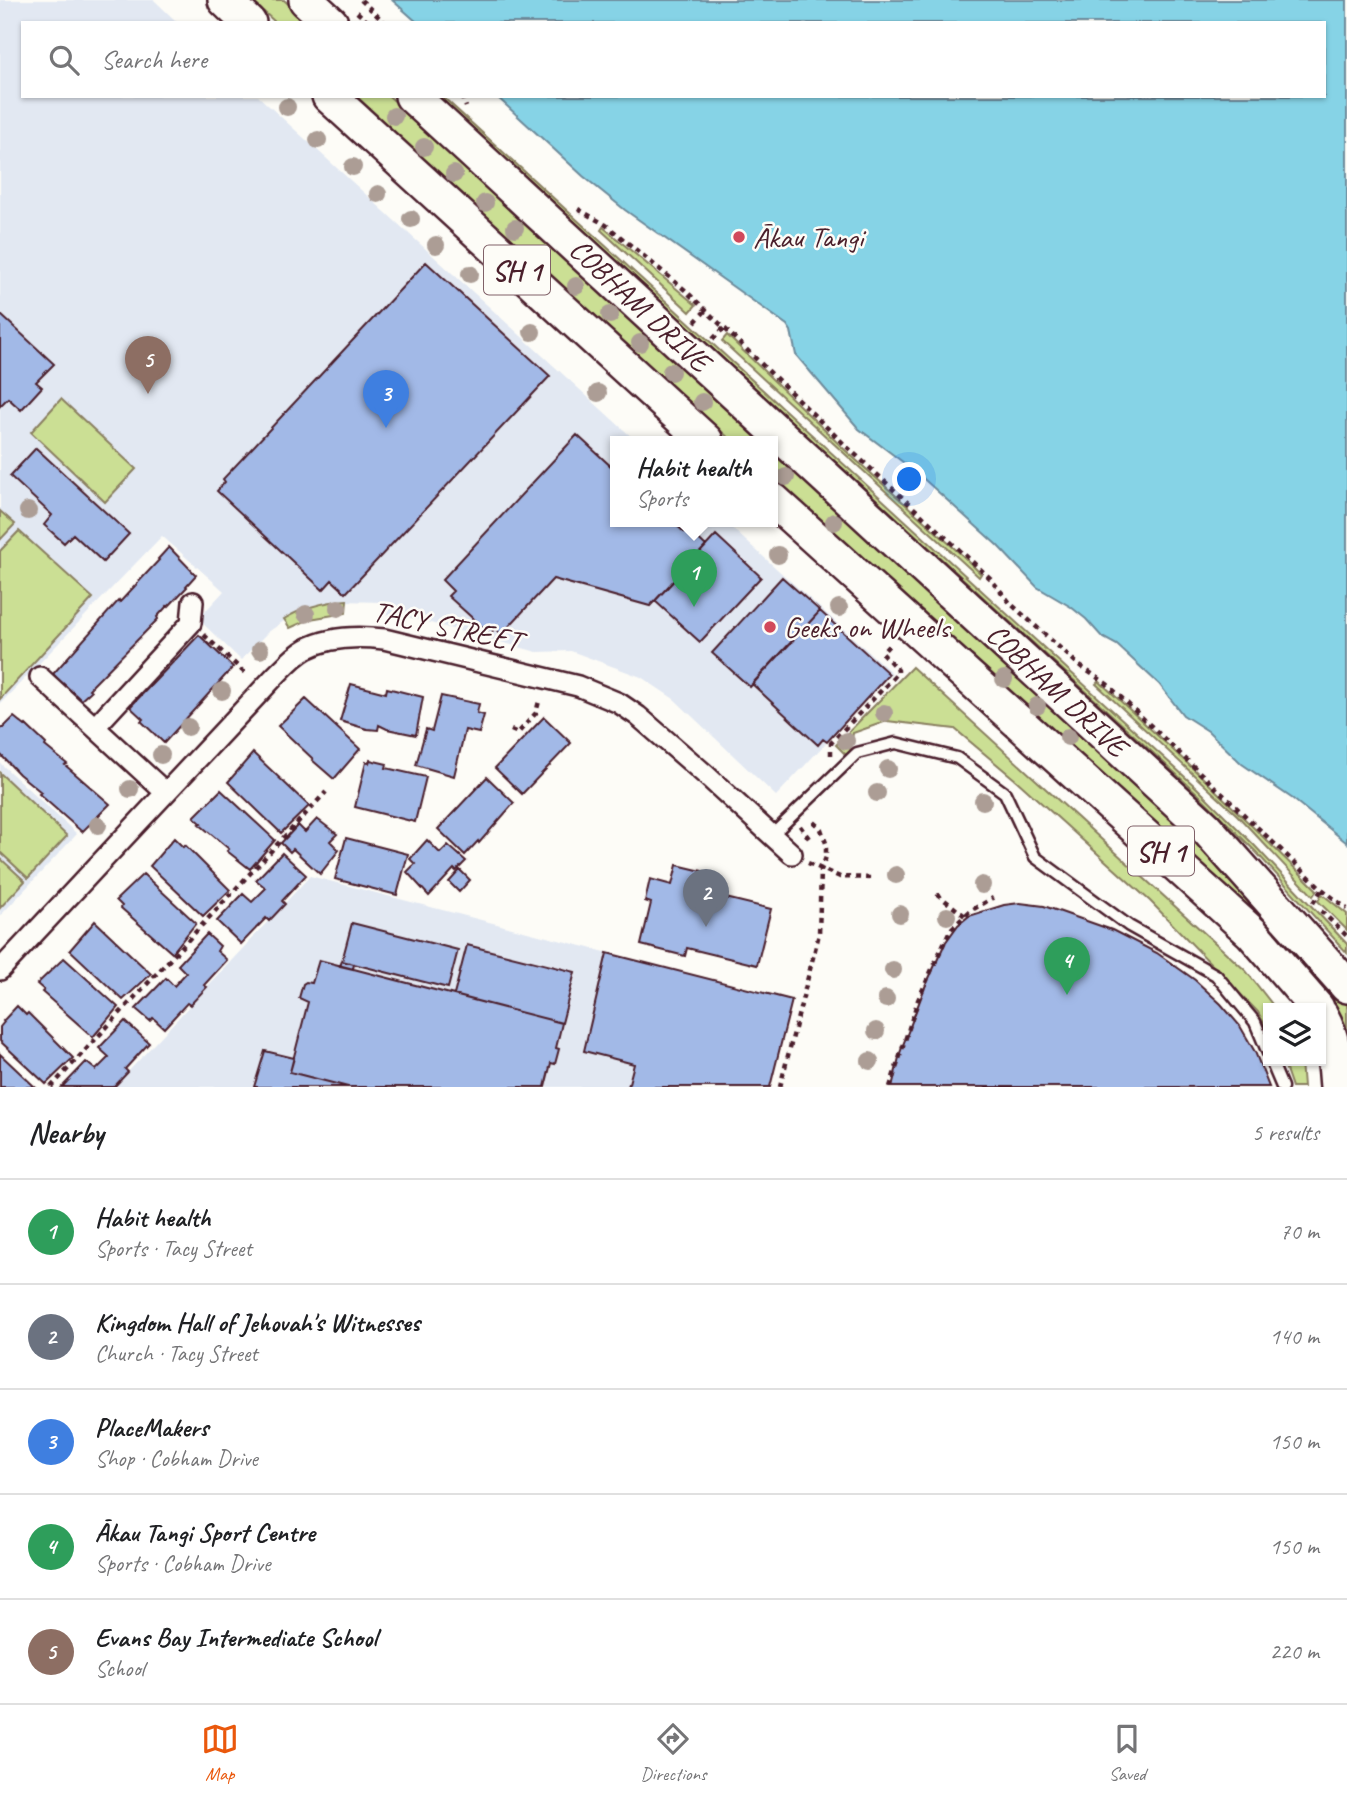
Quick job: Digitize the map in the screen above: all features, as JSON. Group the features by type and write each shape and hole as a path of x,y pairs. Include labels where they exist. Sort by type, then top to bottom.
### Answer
{"highway":[{"path":"225,0 247,21"},
{"path":"306,0 329,21"},
{"name":"COBHAM DRIVE","path":"331,98 701,436"},
{"name":"COBHAM DRIVE","path":"414,98 1206,828 1347,986"},
{"name":"COBHAM DRIVE","path":"778,505 1252,933 1313,1003"},
{"path":"1326,1024 1335,1052 1337,1087"}],"street":[{"path":"95,727 191,623 193,602"},
{"name":"TACY STREET","path":"0,970 276,675 305,649 337,639 384,639 578,686 619,703 638,716 792,853"},
{"path":"40,677 165,792"}],"lane":[{"path":"772,835 857,753 896,743 957,758 1005,793 1035,857 1129,926 1216,975 1255,1022 1263,1041"},
{"path":"1273,1066 1282,1087"}],"path":[{"path":"360,0 383,21"},
{"path":"463,98 466,107"},
{"path":"577,208 606,225 725,327 845,445 990,578 1011,604 1080,666 1107,684 1322,889 1347,909"},
{"path":"695,322 706,310"},
{"path":"713,339 725,327"},
{"path":"191,623 247,675"},
{"path":"831,743 898,673 882,653 893,641"},
{"path":"511,730 518,733 536,713 539,701"},
{"path":"51,1087 326,792"},
{"path":"780,1087 819,934 821,870 826,857 826,843 821,829 796,812"},
{"path":"814,866 840,877 873,878"},
{"path":"1313,903 1322,889"},
{"path":"937,894 965,916"},
{"path":"890,1087 900,1049 950,930 965,916 993,898"}],"shaded area":[{"path":"0,0 154,0 176,21 21,21 21,98 260,98 631,436 610,436 610,527 731,527 892,673 776,796 674,699 641,677 571,651 537,652 408,617 385,614 385,602 338,601 295,613 267,633 241,660 198,619 224,591 162,536 0,704"},
{"path":"0,763 77,834 0,916"},
{"path":"310,876 792,1000 770,1087 114,1087"}],"green space":[{"path":"251,0 284,0 307,21 274,21"},
{"path":"358,98 391,98 760,436 727,436"},
{"path":"439,98 444,98 1197,788 1347,944 1347,953 1257,853 1199,795"},
{"path":"603,227 696,305 690,312 601,230"},
{"path":"727,335 845,450 963,556 981,574 979,577 722,341"},
{"path":"61,399 136,469 105,502 31,432"},
{"path":"778,453 1197,837 1347,1004 1347,1074 1321,989 1291,951 778,483"},
{"path":"0,511 15,524 0,540"},
{"path":"19,531 93,598 0,699 0,551"},
{"path":"347,600 346,613 310,619 290,628 284,619 315,606"},
{"path":"912,667 1246,971 1271,1003 1263,1003 1263,1022 1258,1012 1150,901 955,729 887,721 853,733 850,753 846,755 836,745"},
{"path":"1099,681 1317,890 1313,896 1237,815 1096,684"},
{"path":"0,773 67,836 28,878 0,852"},
{"path":"0,858 25,881 0,908"},
{"path":"1322,894 1347,914 1347,930 1318,901"},
{"path":"1285,1066 1301,1066 1303,1087 1292,1087"}],"water":[{"path":"392,0 1347,0 1347,843 1293,799 1242,764 1208,731 1183,715 1159,684 1117,645 1102,637 1071,607 1037,587 998,546 916,472 859,429 796,355 791,331 787,325 625,210 583,176 498,98 1326,98 1326,21 416,21"}],"building":[{"path":"426,262 550,376 346,593 332,580 323,590 217,491 225,482 223,479"},
{"path":"0,314 54,364 36,382 42,387 21,410 8,398 0,406"},
{"path":"577,435 610,465 610,527 679,527 684,532 687,528 706,546 650,606 553,579 501,635 495,628 490,634 448,596 453,591 442,580"},
{"path":"36,448 129,534 103,562 73,534 64,543 44,525 52,515 10,476"},
{"path":"716,535 761,577 700,642 655,601"},
{"path":"169,547 196,575 79,702 53,674"},
{"name":"Geeks on Wheels","path":"782,577 820,611 750,687 712,653"},
{"path":"820,611 889,674 827,742 823,739 818,745 752,684"},
{"path":"199,635 233,667 164,743 130,707"},
{"path":"351,684 386,693 387,688 423,697 416,735 379,725 378,730 367,729 340,721"},
{"path":"441,696 479,704 477,713 484,715 479,733 465,730 454,776 416,765 426,729 432,731"},
{"path":"306,699 360,749 334,779 278,726"},
{"path":"14,717 26,725 45,746 67,764 65,765 110,804 82,832 39,794 41,792 0,754 0,728"},
{"path":"544,717 571,743 522,794 495,768"},
{"path":"253,753 309,806 281,833 228,782"},
{"path":"370,760 387,764 386,768 426,777 415,822 355,807 366,762 369,763"},
{"path":"487,777 514,803 465,855 438,829"},
{"path":"221,790 275,840 250,869 227,851 229,849 194,817"},
{"path":"317,819 337,834 330,841 339,850 320,874 293,849 290,852 281,843 298,825 305,832"},
{"path":"174,838 183,847 185,845 230,890 203,916 150,866"},
{"path":"346,838 408,854 397,895 335,879"},
{"path":"427,840 440,853 448,845 466,861 456,871 454,869 429,896 407,872 415,864 410,859"},
{"path":"282,853 306,875 282,901 285,904 269,921 266,918 241,944 217,921 243,894 252,902 266,888 256,880"},
{"path":"677,865 702,871 697,891 771,909 757,965 687,948 685,956 641,945 651,903 645,901 650,879 672,885"},
{"path":"460,870 470,880 459,892 449,882"},
{"path":"143,874 196,923 172,953 121,908 116,900"},
{"path":"1020,903 1044,906 1112,930 1157,953 1195,980 1240,1026 1255,1052 1269,1087 892,1087 900,1053 945,943 958,925 969,916"},
{"path":"95,921 151,974 123,1000 70,950"},
{"path":"352,923 458,950 448,988 342,961"},
{"path":"207,934 220,946 217,951 227,960 204,985 207,987 190,1005 187,1003 164,1028 153,1018 150,1021 136,1009 166,978 174,986 186,973 178,965"},
{"path":"467,945 575,972 562,1023 454,995"},
{"path":"607,953 792,1000 770,1087 628,1087 634,1064 584,1051"},
{"path":"64,958 118,1007 93,1037 42,992 44,990 37,984"},
{"path":"319,960 562,1023 556,1048 559,1049 555,1064 551,1063 545,1087 348,1087 290,1072 308,1002 299,998 303,984 312,983"},
{"path":"342,961 354,964 353,969 340,966"},
{"path":"17,1006 26,1015 28,1013 73,1058 46,1084 0,1041 0,1027"},
{"path":"125,1021 149,1043 125,1069 128,1072 114,1087 62,1087 86,1062 96,1070 109,1057 99,1048"},
{"path":"265,1051 294,1058 290,1072 348,1087 254,1087"},
{"path":"0,1054 35,1087 0,1087"}],"place":[{"name":"Ākau Tangi","path":"739,237"},
{"name":"Evans Bay Intermediate School","path":"148,394"},
{"name":"PlaceMakers","path":"386,428"},
{"name":"Habit health","path":"694,607"},
{"name":"Geeks on Wheels","path":"770,627"},
{"name":"Kingdom Hall of Jehovah's Witnesses","path":"706,927"},
{"name":"Ākau Tangi Sport Centre","path":"1067,995"}]}
